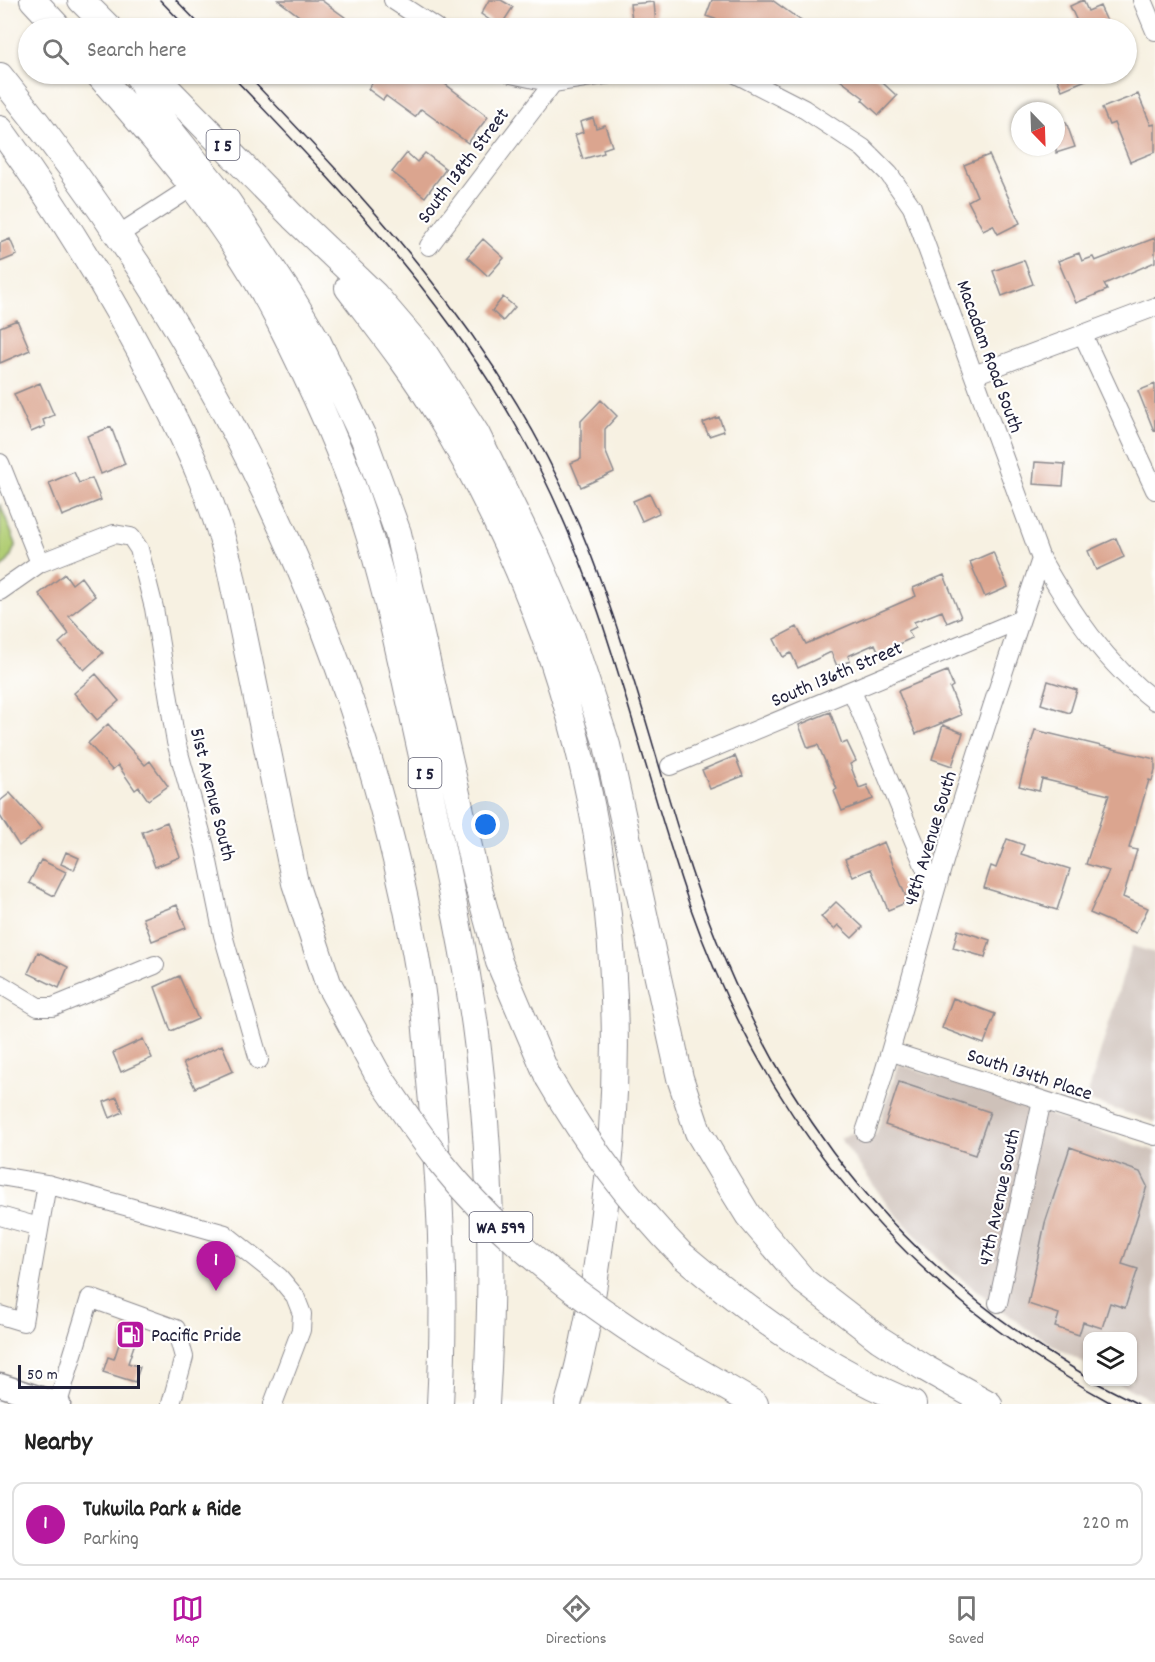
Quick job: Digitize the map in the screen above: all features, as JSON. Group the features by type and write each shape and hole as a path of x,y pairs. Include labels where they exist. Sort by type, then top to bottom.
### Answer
{"highway":[{"path":"33,0 49,18"},
{"path":"81,0 99,18"},
{"path":"0,76 59,151 118,235 222,404 255,469 316,606 367,753 396,866 420,981 441,1190 443,1344 440,1404"},
{"name":"I 5","path":"107,84 175,162 237,250 278,318 351,484 384,591 458,922 475,1028 489,1177 492,1316 486,1404"},
{"path":"142,84 158,115 228,201 276,272 318,342 364,439 398,533 476,878 496,952 548,1077 604,1167 647,1219 682,1256 770,1326 815,1355 855,1378 913,1404"},
{"name":"I 5","path":"163,84 293,217 411,372 467,464 527,591 555,660 592,800 600,848 612,959 615,1016 614,1128 595,1275 568,1404"},
{"name":"WA 599","path":"0,129 35,177 114,301 183,434 213,503 229,563 295,883 328,983 377,1073 442,1164 515,1242 552,1275 606,1315 709,1378 774,1404"},
{"path":"293,217 375,295 423,351 476,433 538,559 572,638 607,745 680,1078 698,1132 713,1159 748,1215 804,1281 879,1339 989,1404"},
{"path":"709,1378 755,1404"}],"main road":[{"path":"0,1385 58,1404"}],"street":[{"path":"393,0 421,18"},
{"path":"1142,0 1155,31"},
{"name":"South 138th Street","path":"429,246 552,84"},
{"name":"Macadam Road South","path":"756,84 794,103 863,147 889,174 912,207 1041,559 1066,603 1084,628 1122,672 1155,700"},
{"path":"118,235 192,187"},
{"path":"974,375 1155,307"},
{"path":"1083,335 1155,490"},
{"path":"0,463 40,563 0,591"},
{"name":"51st Avenue South","path":"40,563 114,534 131,537 139,549 154,608 176,742 205,847 223,935 259,1060"},
{"name":"48th Avenue South","path":"865,1132 892,1052 935,892 1019,620 1041,559"},
{"name":"South 136th Street","path":"669,766 1019,620"},
{"path":"852,691 935,892"},
{"path":"0,984 38,1007 53,1007 155,965"},
{"name":"South 134th Place","path":"892,1052 1155,1136"},
{"name":"47th Avenue South","path":"998,1303 1042,1100"},
{"path":"0,1176 47,1184 225,1234 279,1277 296,1296 302,1314 301,1330 273,1404"},
{"path":"0,1315 23,1323 47,1184"},
{"path":"0,1216 39,1227"},
{"path":"58,1404 90,1298 176,1329 184,1357 171,1404"}],"shaded area":[{"path":"1132,946 1155,953 1155,1122 1086,1100"},
{"path":"899,1064 1155,1151 1155,1402 1124,1386 1137,1386 1137,1332 1083,1332 1083,1363 1032,1333 946,1267 889,1207 840,1138 854,1132 876,1135"}],"green space":[{"path":"0,504 16,544 9,560 0,569"}],"building":[{"path":"278,0 321,0 346,18 302,18"},
{"path":"489,0 501,0 513,7 506,18 487,18 481,14"},
{"path":"712,0 772,0 797,18 712,18 706,16"},
{"path":"1083,0 1088,11 1100,6 1105,18 1075,18 1070,6"},
{"path":"654,2 655,18 632,18 630,4"},
{"path":"372,84 445,84 488,117 468,143 421,109 415,117 386,96 383,100 368,89"},
{"path":"845,84 884,84 897,96 879,115 862,100 864,98"},
{"path":"1059,84 1076,84 1062,90"},
{"path":"1138,94 1151,125 1155,124 1155,152 1130,162 1114,123 1109,125 1102,108"},
{"path":"593,118 596,128 605,125 612,146 603,149 604,153 583,159 575,135 583,132 580,122"},
{"path":"1065,122 1075,147 1065,150"},
{"path":"407,153 417,162 425,153 446,169 425,197 392,172"},
{"path":"989,155 1020,223 998,234 993,225 983,230 968,201 977,196 964,165"},
{"path":"1155,238 1155,262 1104,284 1107,290 1076,303 1058,261 1079,253 1082,261 1093,257 1095,261"},
{"path":"10,239 17,255 0,262 0,243"},
{"path":"483,239 504,258 488,276 467,257"},
{"path":"1024,260 1033,284 1002,296 993,271"},
{"path":"503,297 515,307 503,321 492,311"},
{"path":"17,320 30,350 0,363 0,327"},
{"path":"40,383 54,415 43,420 45,426 31,432 14,394"},
{"path":"1155,384 1155,431 1154,431 1138,391"},
{"path":"601,400 617,416 605,429 605,450 614,472 581,487 571,463 581,459 581,421"},
{"path":"719,417 724,431 709,436 703,423"},
{"path":"111,427 125,464 101,474 87,436"},
{"path":"1035,462 1065,464 1063,486 1033,484"},
{"path":"74,472 79,483 92,478 101,500 62,516 49,483"},
{"path":"650,494 659,513 642,521 633,501"},
{"path":"1116,538 1124,557 1096,570 1088,551"},
{"path":"993,552 1008,587 985,597 970,562"},
{"path":"65,574 72,584 81,577 95,596 69,616 103,653 84,670 59,643 69,634 39,594"},
{"path":"944,575 961,617 947,623 942,611 914,622 916,627 908,631 912,638 879,653 875,644 848,656 850,661 837,666 831,652 798,668 791,653 783,657 774,639 797,627 806,644 916,596 913,588"},
{"path":"947,671 953,686 950,688 961,715 916,734 898,691"},
{"path":"96,674 119,701 97,720 74,693"},
{"path":"1048,681 1077,690 1070,713 1041,704"},
{"path":"830,712 842,744 847,742 856,761 850,764 859,788 867,785 873,799 842,811 834,791 837,789 818,745 808,748 799,725"},
{"path":"108,724 145,765 150,761 168,786 148,800 139,787 135,790 118,765 112,770 88,743"},
{"path":"943,725 963,733 952,766 932,759"},
{"path":"1035,730 1155,759 1152,781 1149,780 1129,848 1137,850 1123,897 1148,908 1136,933 1090,913 1109,871 1086,864 1109,795 1042,779 1039,791 1019,786"},
{"path":"735,756 743,776 710,789 702,770"},
{"path":"10,793 42,829 19,846 0,816 0,801"},
{"path":"167,822 180,857 155,867 142,832"},
{"path":"1007,839 1024,845 1021,854 1070,869 1057,910 984,888 991,866 996,868"},
{"path":"884,842 908,902 888,910 871,869 853,877 845,859"},
{"path":"66,852 79,858 74,870 61,864"},
{"path":"41,860 66,872 54,896 29,883"},
{"path":"836,902 863,927 852,938 838,925 834,929 821,917"},
{"path":"177,905 186,928 152,941 143,918"},
{"path":"958,930 990,940 985,957 953,948"},
{"path":"38,952 68,967 59,988 28,973"},
{"path":"179,976 198,1019 171,1031 155,987"},
{"path":"953,998 995,1014 984,1044 942,1028"},
{"path":"143,1039 152,1058 121,1072 113,1053"},
{"path":"222,1045 233,1071 195,1088 183,1063"},
{"path":"899,1082 990,1112 975,1155 885,1125"},
{"path":"117,1097 123,1112 110,1118 104,1102"},
{"path":"1070,1147 1140,1172 1147,1186 1122,1264 1138,1269 1125,1308 1110,1303 1102,1328 1083,1322 1079,1335 1055,1327 1059,1314 1028,1304 1045,1223"},
{"name":"Pacific Pride","path":"126,1323 140,1328 128,1363 140,1367 135,1382 103,1372 108,1357 114,1359"}],"tram line":[{"path":"160,0 177,18"},
{"path":"176,0 193,18"},
{"path":"239,84 360,214 441,312 511,417 542,474 566,527 606,634 691,909 723,988 761,1063 805,1132 855,1197 911,1256 972,1310 1040,1360 1113,1404"},
{"path":"255,84 336,169 420,266 459,316 529,424 560,483 597,571 628,661 683,845 712,930 747,1009 787,1083 833,1152 885,1215 945,1274 1012,1328 1083,1374"},
{"path":"1103,1386 1138,1404"}],"place":[{"name":"Tukwila Park & Ride","path":"216,1291"},
{"name":"Pacific Pride","path":"130,1334"}]}
